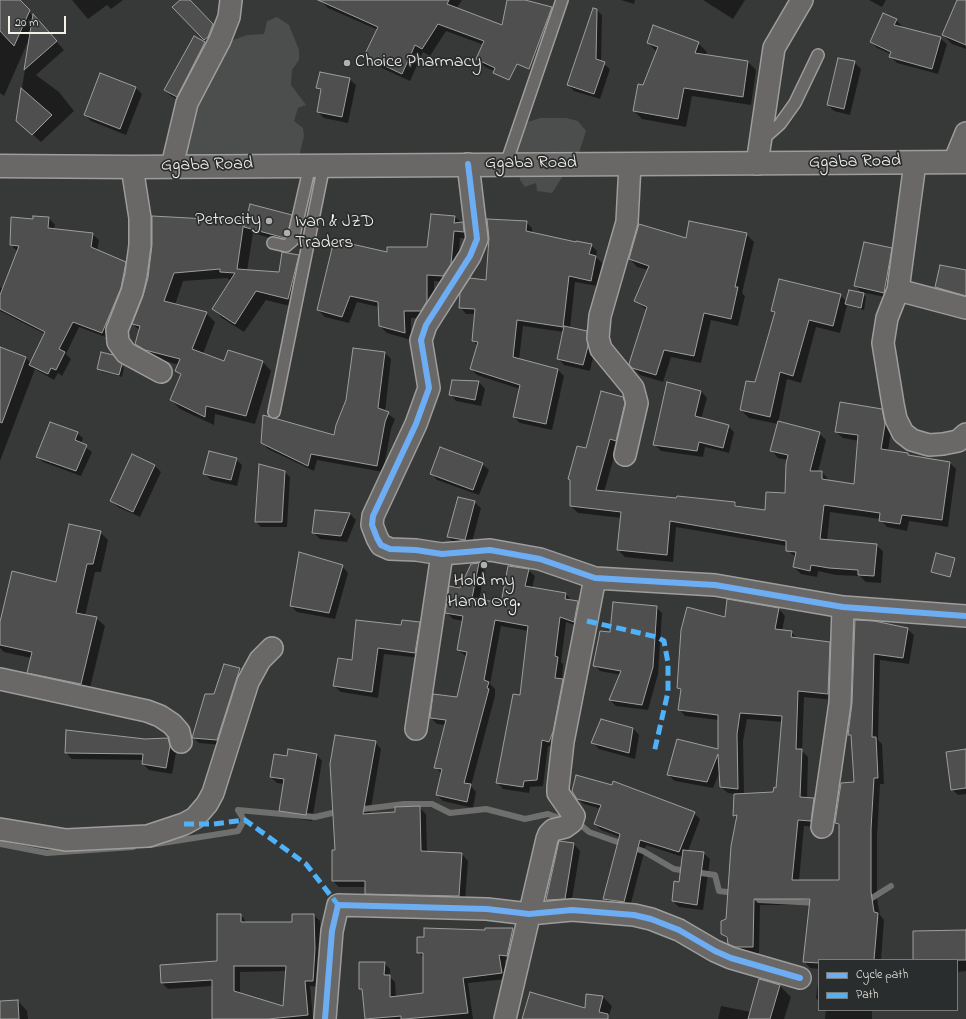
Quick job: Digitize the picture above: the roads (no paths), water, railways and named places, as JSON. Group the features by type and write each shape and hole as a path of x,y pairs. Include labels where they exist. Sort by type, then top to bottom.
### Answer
{"main road":[{"name":"Ggaba Road","path":"0,166 132,167 960,162"}],"street":[{"path":"172,166 187,102 220,40 229,17 231,0"},
{"path":"757,164 774,48 802,0"},
{"path":"960,162 966,133"},
{"path":"915,162 898,290 887,318 883,343 893,404 896,419 903,433 912,440 929,445 958,441 966,434"},
{"path":"468,164 478,239 470,256 426,325 420,340 429,388 426,400 373,516 372,525 381,545 390,549 416,550 442,554 490,550 540,559 595,578 715,585 843,608 966,616"},
{"path":"625,455 638,403 633,388 601,349 598,338 600,316 627,222 630,164"},
{"path":"132,167 140,218 140,245 132,292 116,330 118,342 126,353 161,372"},
{"path":"898,290 966,308"},
{"path":"416,729 442,554"},
{"path":"505,1019 549,834 568,825 572,822 574,816 558,793 558,787 564,742 595,578"},
{"path":"822,827 840,703 843,608"},
{"path":"0,829 66,840 148,836 184,824 195,818 207,804 213,793 248,682 260,660 272,648"},
{"path":"0,679 147,711 160,716 172,724 179,732 182,742"},
{"path":"325,1019 332,931 338,905 487,909 529,914 572,910 645,918 679,930 715,951 731,958 800,978"}],"lane":[{"path":"506,164 562,0"},
{"path":"761,140 780,124 795,102 818,55"},
{"path":"273,243 286,246 293,240 317,165"},
{"path":"274,412 317,165"}],"waterway":[{"path":"356,810 404,804 432,804 450,813 486,809 525,819 548,814 565,820"},
{"path":"238,810 315,817 341,811"},
{"path":"150,845 238,831 244,820 238,810"},
{"path":"574,823 582,826 589,832 643,851 674,869 715,875 719,891 735,893"},
{"path":"0,844 47,853 133,847"},
{"path":"865,900 872,898 891,886"},
{"path":"754,895 759,900 818,903"}],"place":[{"name":"Choice Pharmacy","path":"347,63"},
{"name":"Petrocity","path":"269,221"},
{"name":"Ivan & JZD Traders","path":"287,233"},
{"name":"Hold my Hand Org.","path":"484,565"}]}
